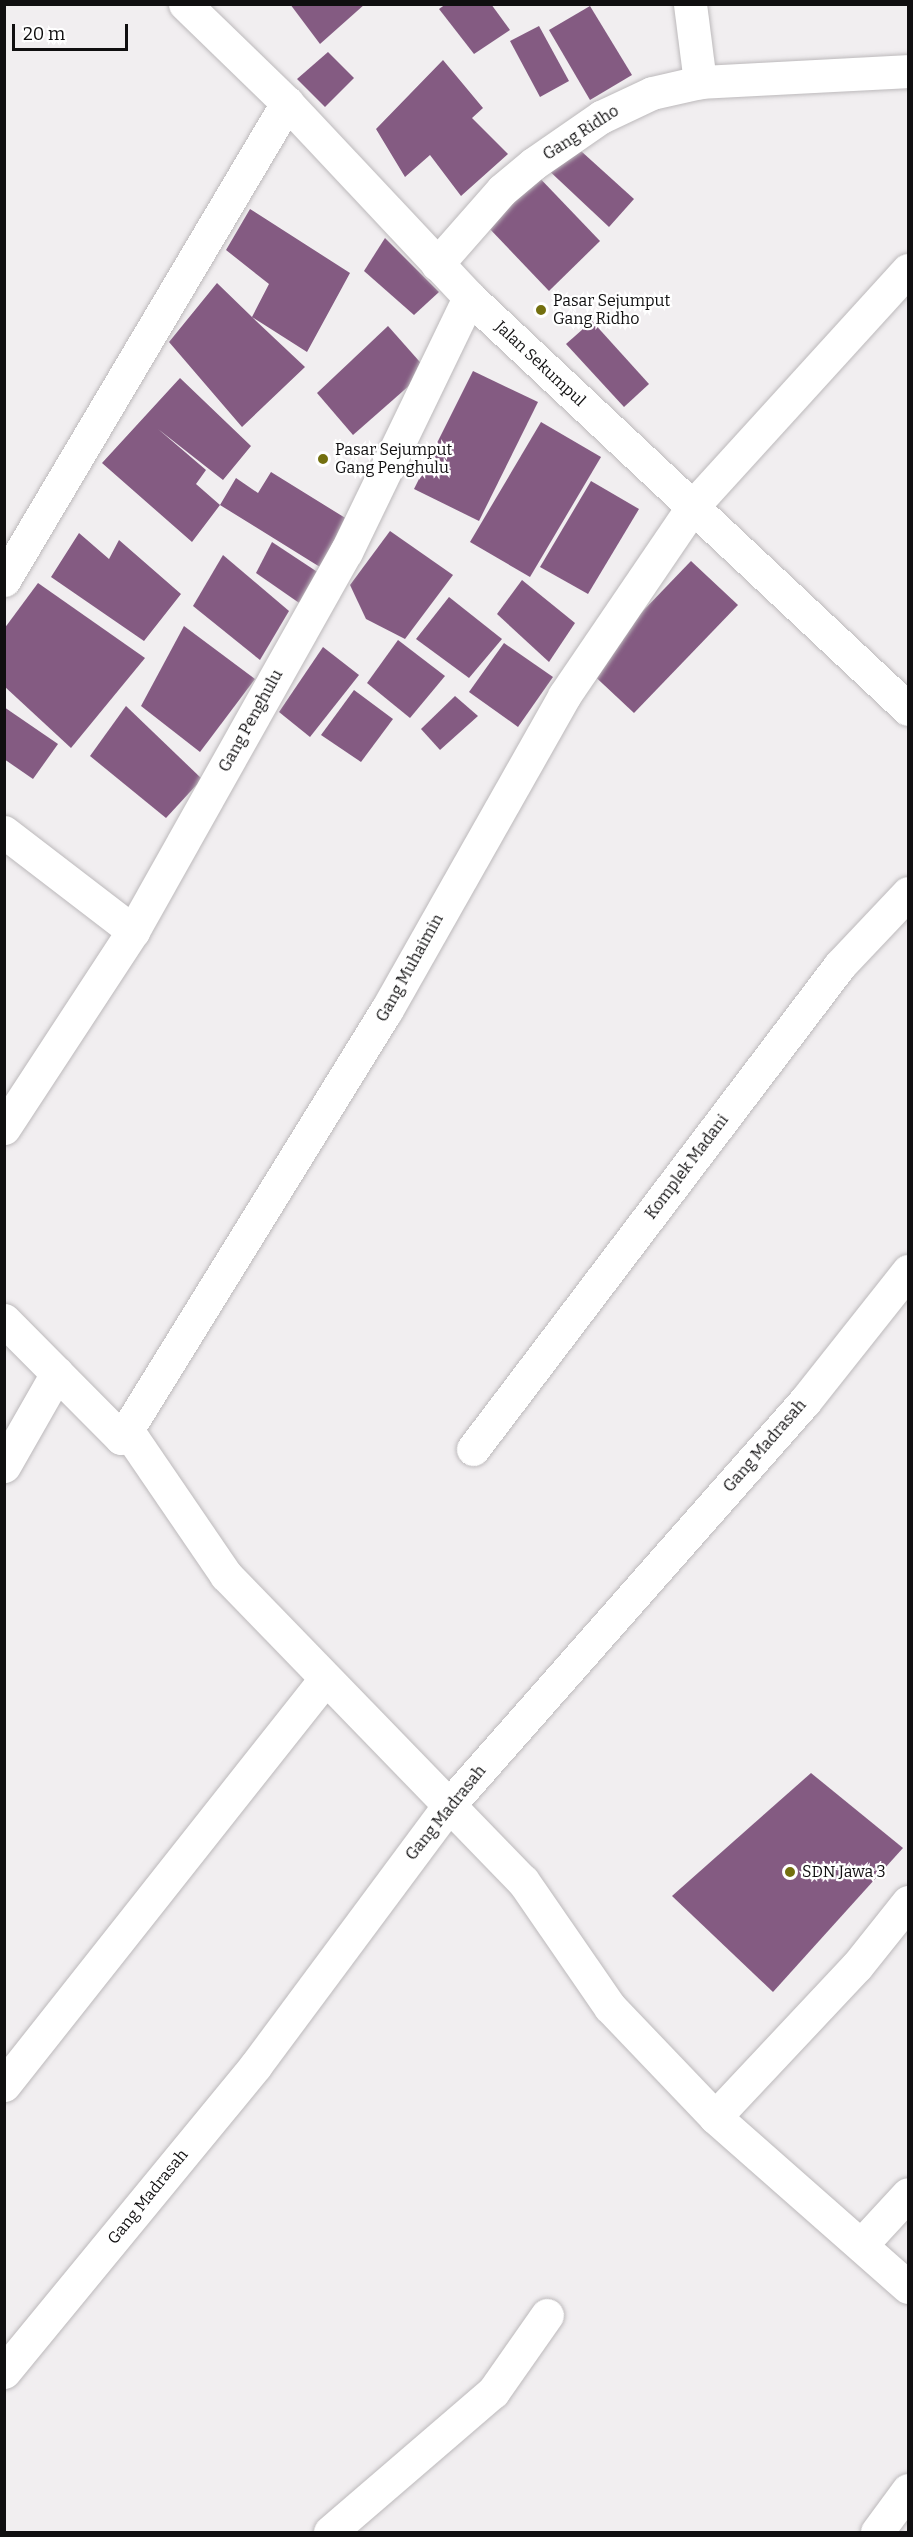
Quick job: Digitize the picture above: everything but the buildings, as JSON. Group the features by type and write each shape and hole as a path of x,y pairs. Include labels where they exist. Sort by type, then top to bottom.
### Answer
{"street":[{"name":"Jalan Sekumpul","path":"185,4 287,103 469,297 909,709"},
{"path":"690,4 700,82"},
{"name":"Gang Ridho","path":"437,264 502,190 533,164 625,104 652,93 700,82 909,70"},
{"path":"4,580 287,103"},
{"name":"Gang Muhaimin","path":"127,1430 386,1011 564,696 693,506 909,270"},
{"name":"Gang Penghulu","path":"4,1128 133,931 346,552 469,297"},
{"path":"4,832 133,931"},
{"name":"Komplek Madani","path":"473,1449 840,965 909,893"},
{"name":"Gang Madrasah","path":"4,2372 256,2065 449,1805 805,1401 909,1271"},
{"path":"4,1320 122,1438 127,1430 226,1575 325,1680 523,1881 610,2007 715,2117 909,2287"},
{"path":"4,1466 57,1373"},
{"path":"4,2085 325,1680"},
{"path":"715,2117 857,1966 909,1902"},
{"path":"861,2245 909,2194"},
{"path":"330,2532 404,2473 493,2392 547,2315"},
{"path":"877,2532 909,2490"}],"place":[{"name":"Pasar Sejumput Gang Ridho","path":"541,310"},
{"name":"Pasar Sejumput Gang Penghulu","path":"323,459"},
{"name":"SDN Jawa 3","path":"790,1872"}]}
